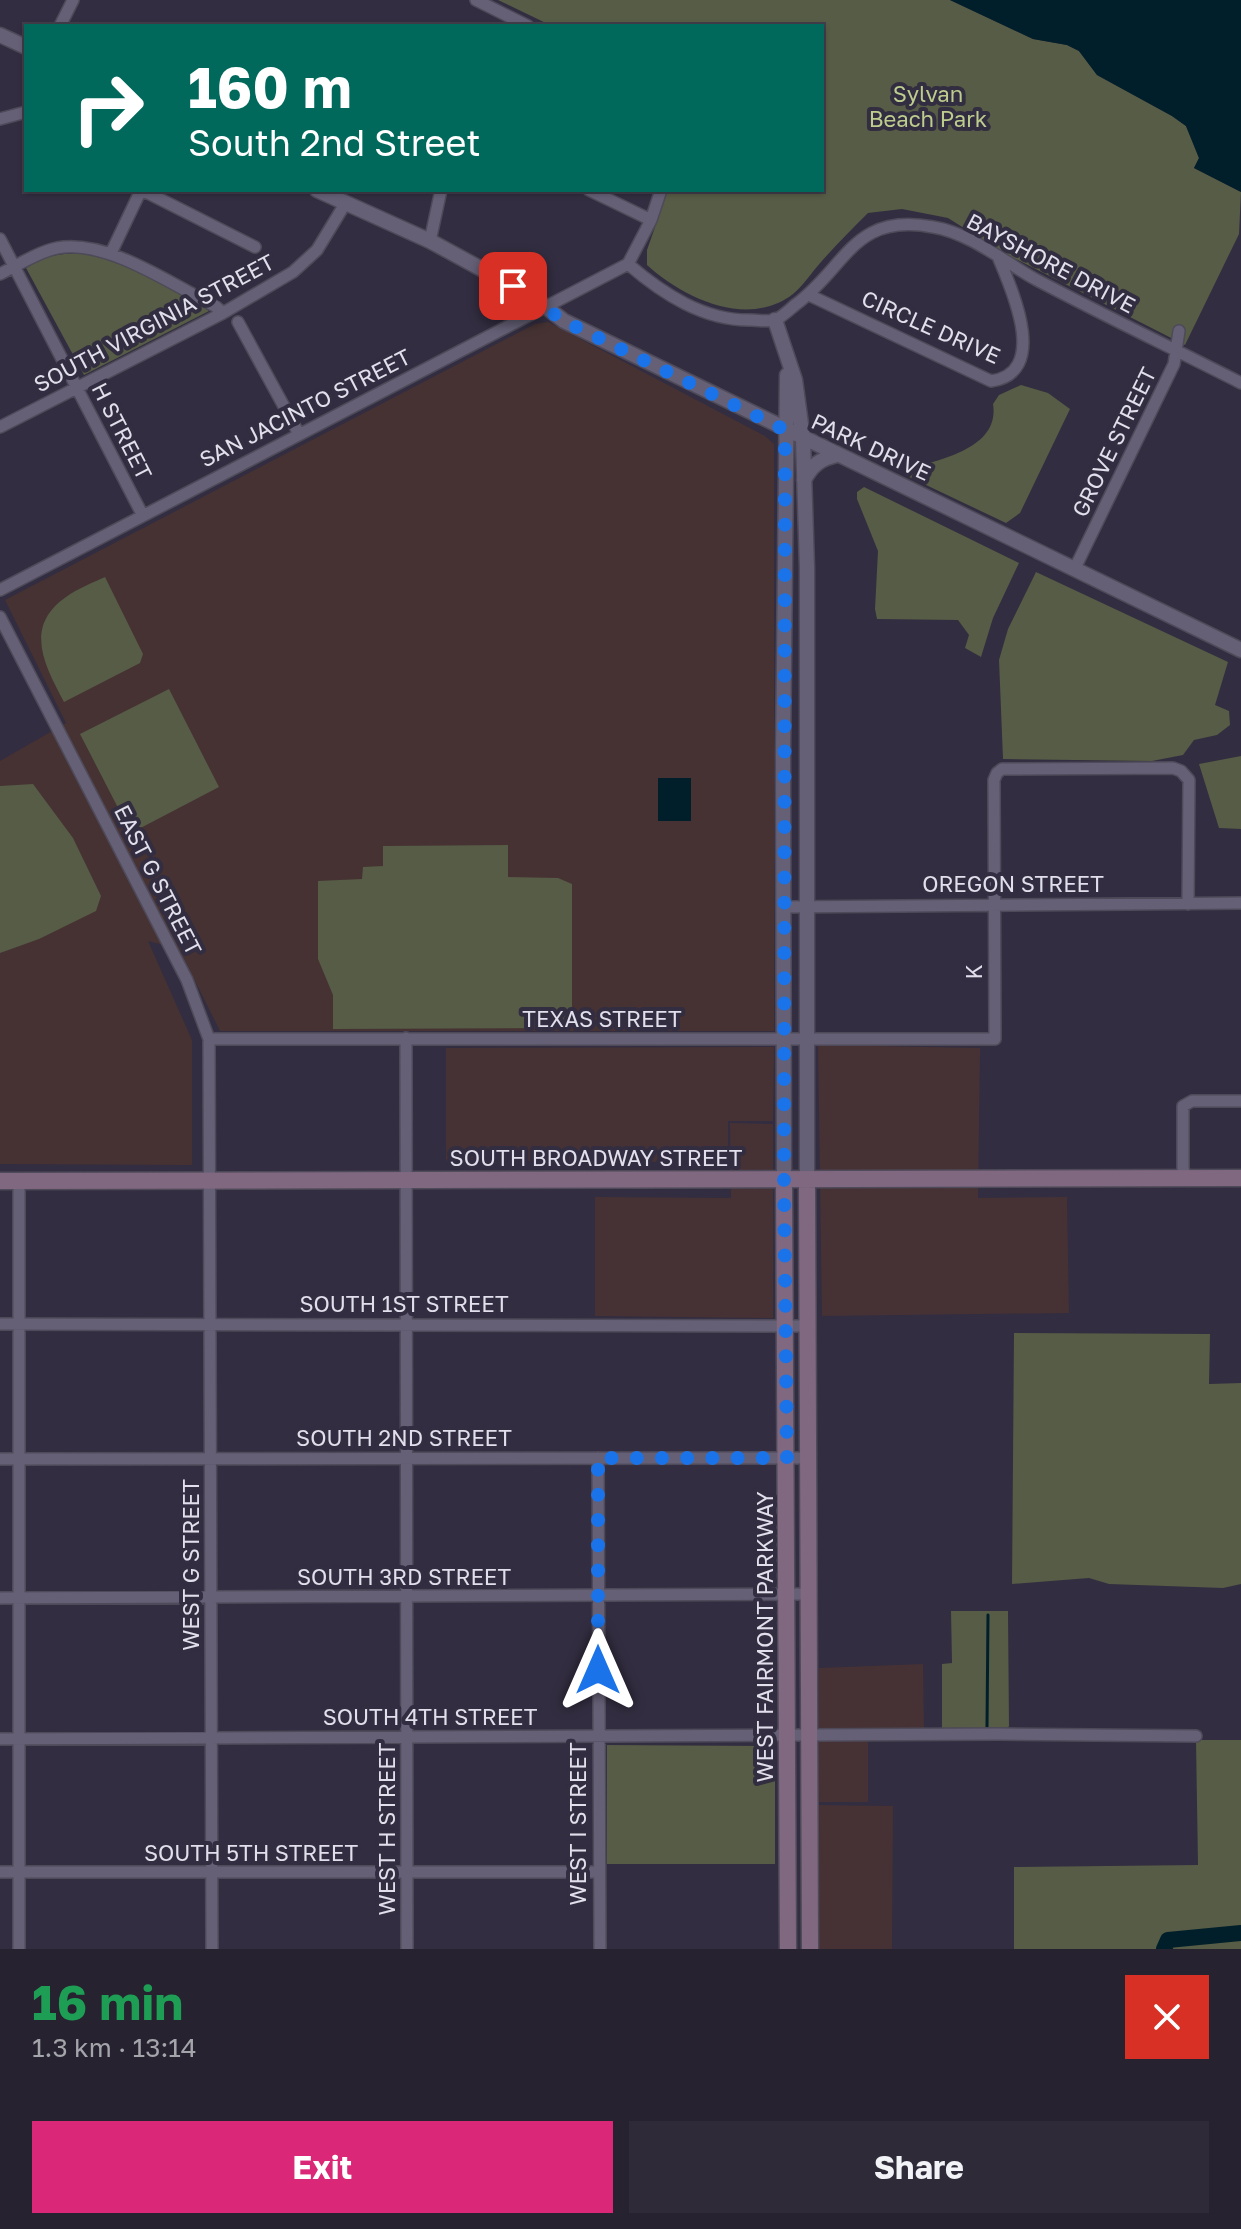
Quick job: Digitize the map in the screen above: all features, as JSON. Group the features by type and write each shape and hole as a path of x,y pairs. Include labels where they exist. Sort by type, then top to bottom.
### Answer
{"main road":[{"name":"SOUTH BROADWAY STREET","path":"0,1181 1241,1178"},
{"name":"WEST FAIRMONT PARKWAY","path":"784,1180 788,1949"},
{"name":"WEST FAIRMONT PARKWAY","path":"807,1181 810,1949"},
{"path":"785,1258 808,1257"},
{"path":"788,1872 810,1871"}],"street":[{"path":"61,24 73,0"},
{"path":"476,0 523,24"},
{"path":"0,35 24,46"},
{"path":"0,119 24,113"},
{"path":"111,253 141,192"},
{"path":"146,192 255,247"},
{"name":"PARK DRIVE","path":"321,192 430,241 533,297 560,319 1241,650"},
{"path":"430,241 441,192"},
{"path":"593,192 651,220"},
{"path":"660,192 651,220 628,264 672,297 708,315 740,321 775,320 795,380 803,439 807,568 807,1181"},
{"name":"SOUTH VIRGINIA STREET","path":"0,427 223,313 293,272 317,250 345,204"},
{"name":"BAYSHORE DRIVE","path":"775,320 809,295 860,239 872,231 890,226 935,227 964,237 1107,317 1241,383"},
{"name":"H STREET","path":"0,239 142,514"},
{"path":"0,274 58,248 81,247 111,253 223,313"},
{"name":"CIRCLE DRIVE","path":"809,295 991,381 1006,379 1016,369 1023,330 1019,310 999,258"},
{"name":"SAN JACINTO STREET","path":"0,590 628,264"},
{"path":"238,322 299,434"},
{"name":"GROVE STREET","path":"1075,568 1174,364 1179,331"},
{"path":"784,1180 783,754 787,359"},
{"path":"759,417 776,412 787,397"},
{"path":"803,483 814,465 837,455"},
{"name":"EAST G STREET","path":"0,617 187,980 209,1039 210,1181"},
{"path":"783,754 807,755"},
{"name":"K","path":"995,1039 994,780 1002,769 1173,768 1181,771 1189,780 1188,904"},
{"name":"OREGON STREET","path":"785,907 1241,903"},
{"name":"WEST H STREET","path":"406,1038 407,1949"},
{"name":"TEXAS STREET","path":"209,1039 995,1039"},
{"path":"1187,1178 1183,1169 1183,1106 1192,1101 1241,1101"},
{"path":"19,1181 19,1949"},
{"name":"WEST G STREET","path":"210,1181 212,1949"},
{"name":"SOUTH 1ST STREET","path":"0,1324 809,1326"},
{"name":"WEST I STREET","path":"598,1458 600,1949"},
{"name":"SOUTH 2ND STREET","path":"0,1459 809,1458"},
{"name":"SOUTH 3RD STREET","path":"0,1598 809,1594"},
{"name":"SOUTH 4TH STREET","path":"0,1739 1196,1736"},
{"name":"SOUTH 5TH STREET","path":"0,1872 598,1872"}],"shaded area":[{"path":"548,322 765,436 774,444 774,1031 220,1031 179,949 148,941 192,1040 192,1165 0,1164 0,761 66,723 5,600 535,324"},
{"path":"818,1045 980,1048 978,1198 1067,1197 1069,1313 822,1316"},
{"path":"774,1047 773,1121 728,1121 728,1162 446,1161 446,1048"},
{"path":"730,1123 773,1124 773,1318 595,1316 595,1197 731,1198"},
{"path":"923,1664 924,1732 868,1732 868,1802 819,1802 819,1668"},
{"path":"815,1805 893,1806 892,1949 815,1949"}],"green space":[{"name":"Sylvan Beach Park","path":"498,0 950,0 1033,39 1067,45 1079,51 1097,75 1186,126 1199,158 1194,168 1241,192 1239,234 1185,345 1002,252 948,218 902,209 868,213 797,291 775,304 756,309 717,305 679,288 647,265 647,250 667,192 824,192 824,24 548,24"},
{"path":"86,254 134,270 209,311 84,375 26,268 45,257"},
{"path":"1021,385 1048,393 1070,409 1020,513 1006,523 905,475 909,469 952,456 978,441 993,419 993,404 999,395"},
{"path":"864,487 1019,563 993,618 981,657 965,648 969,635 958,620 877,619 878,551 857,499 857,492"},
{"path":"1036,572 1228,662 1215,705 1229,711 1230,725 1217,735 1194,740 1183,755 1152,761 1003,759 999,660 1008,629"},
{"path":"105,577 143,654 140,663 64,702 45,661 41,634 45,621 66,597"},
{"path":"169,689 219,787 131,833 80,734"},
{"path":"1241,756 1241,829 1219,828 1199,764"},
{"path":"33,784 73,838 101,896 96,911 39,939 0,953 0,786"},
{"path":"508,845 508,877 558,878 572,884 572,1016 565,1017 565,1028 333,1029 333,995 318,959 318,881 362,879 363,867 383,866 383,846"},
{"path":"1014,1333 1210,1334 1209,1384 1241,1383 1241,1584 1223,1588 1109,1584 1089,1578 1012,1584"},
{"path":"951,1611 1008,1611 1009,1726 1006,1731 942,1729 942,1664 952,1663"},
{"path":"1196,1740 1241,1740 1241,1949 1014,1949 1014,1867 1198,1865"},
{"path":"607,1745 775,1746 775,1864 607,1864"}],"water":[{"path":"950,0 1241,0 1241,192 1194,168 1199,158 1186,126 1097,75 1079,51 1067,45 1033,39"},
{"path":"658,778 691,778 691,821 658,821"}],"waterway":[{"path":"987,1727 988,1615"},
{"path":"1164,1949 1168,1940 1241,1933"}],"route":[{"path":"513,286 533,297 553,316 785,430 783,754 787,1458 598,1458 598,1670"}]}
